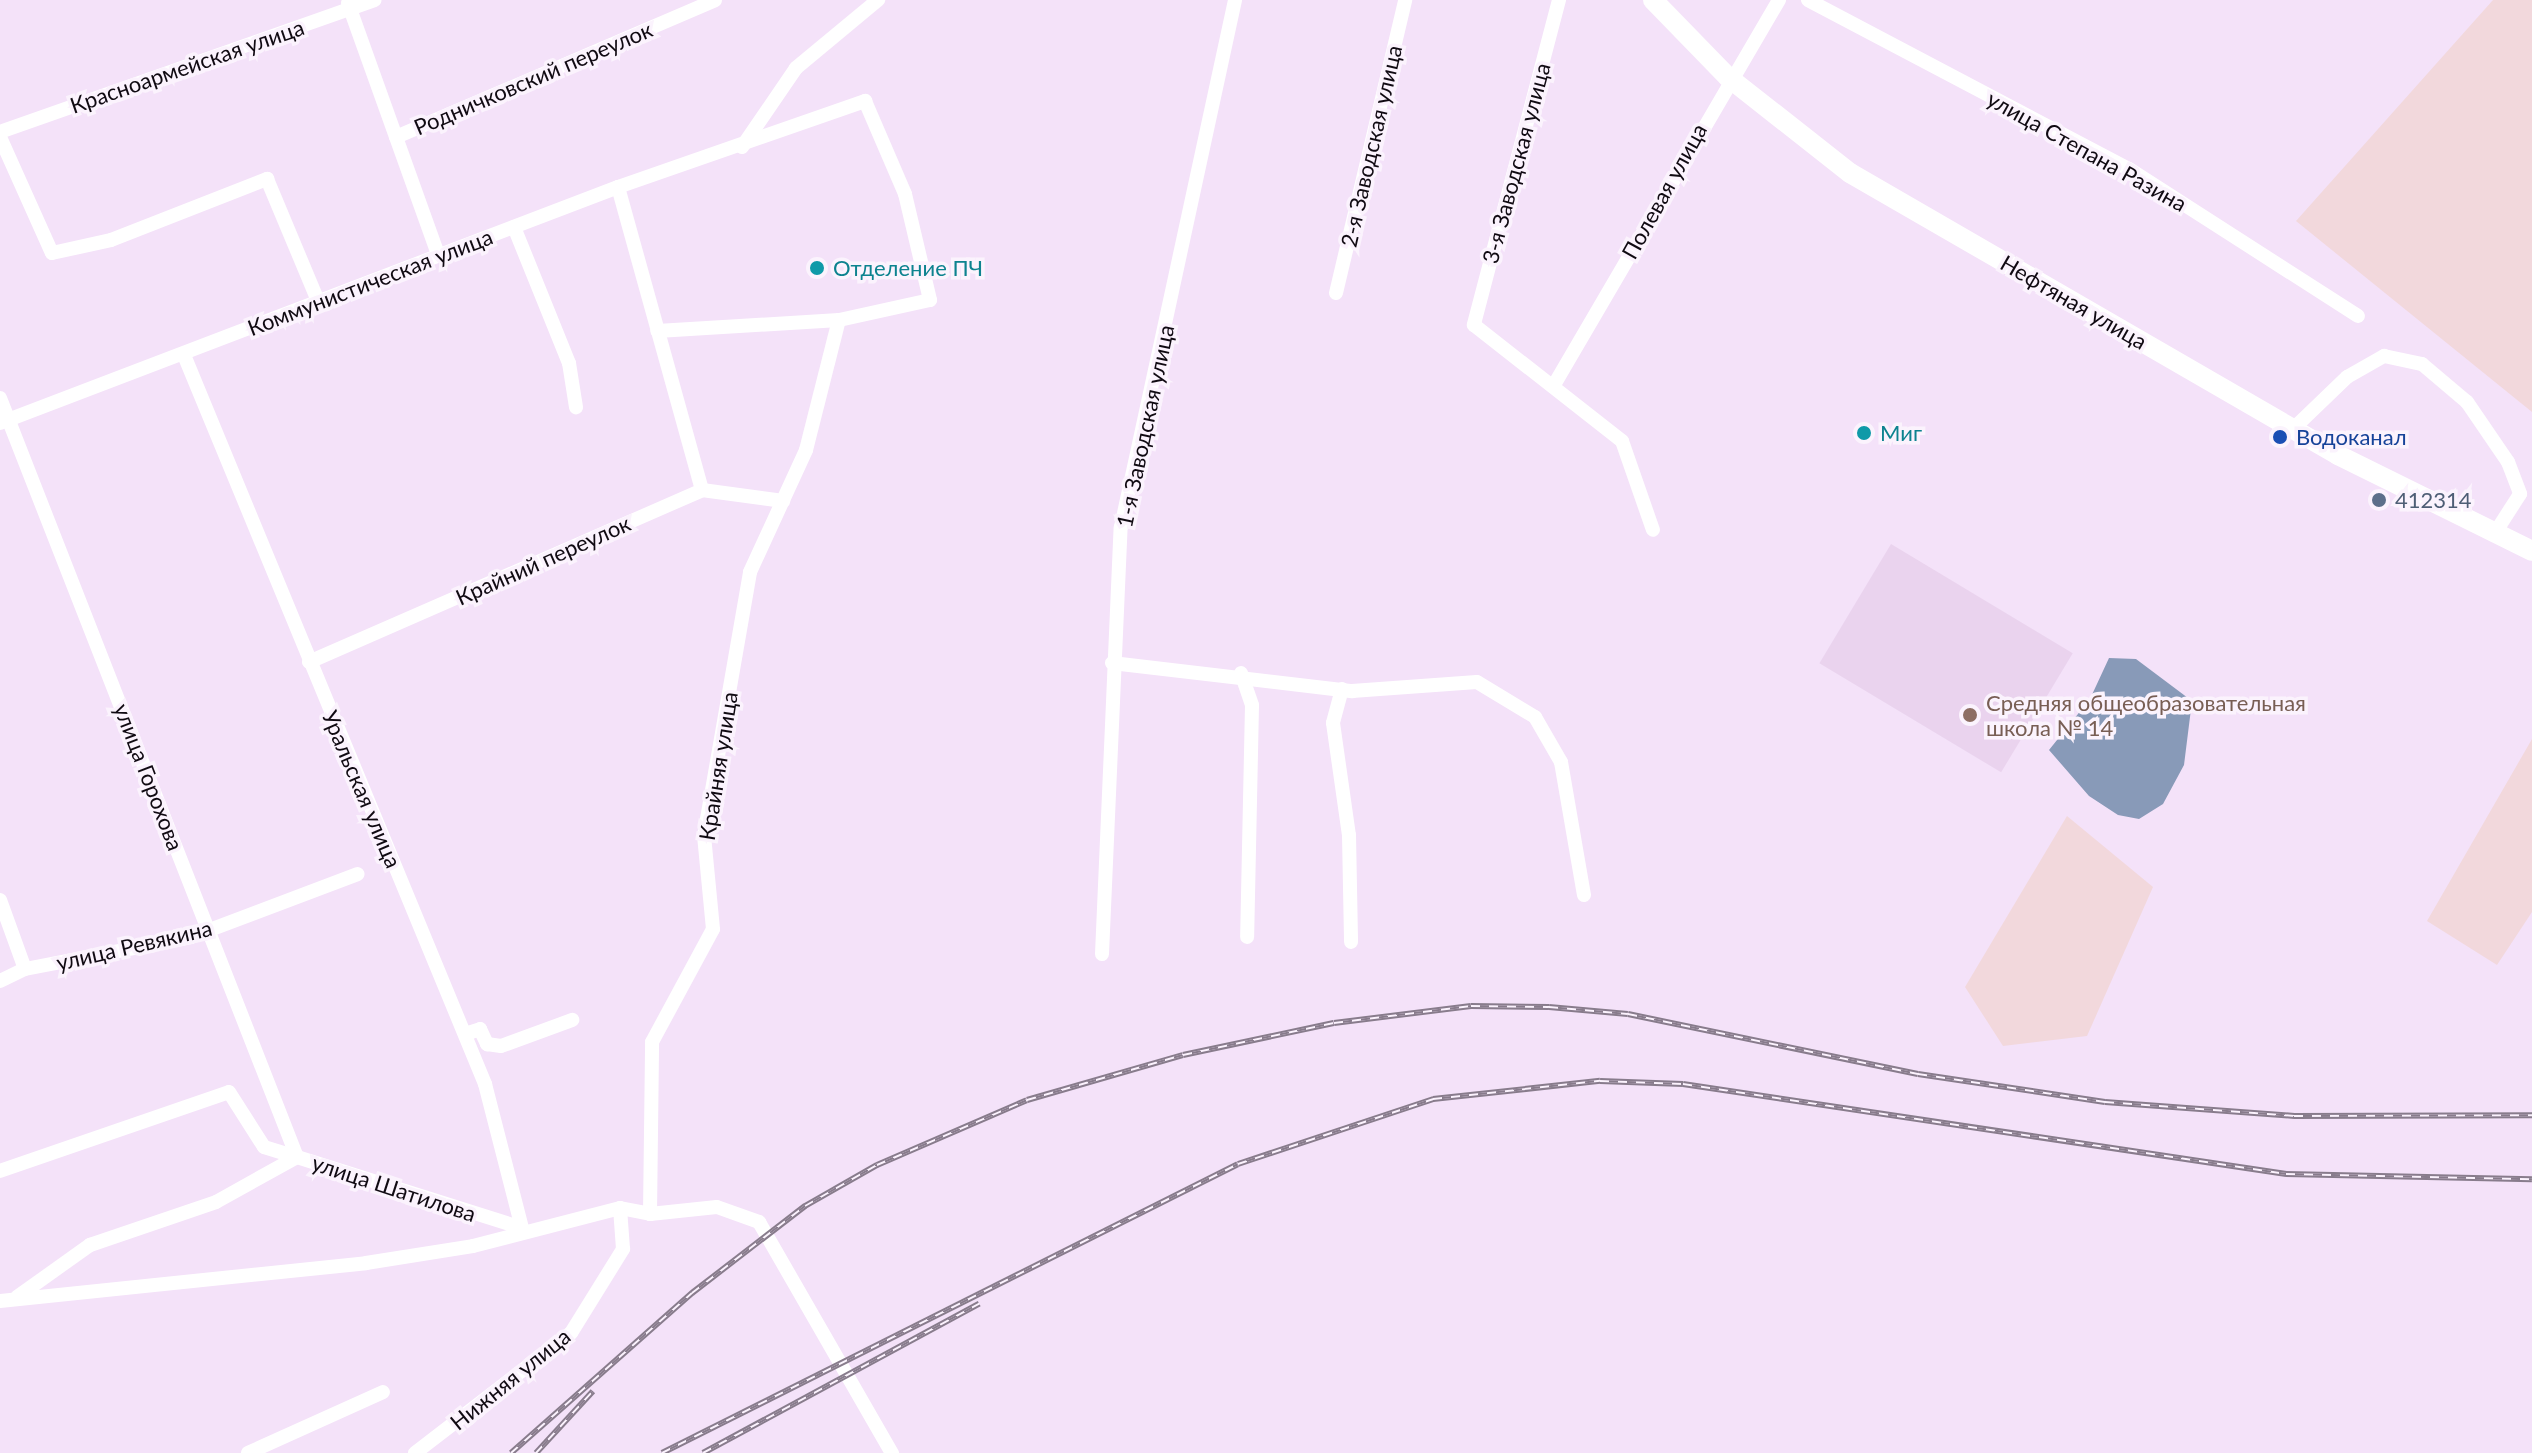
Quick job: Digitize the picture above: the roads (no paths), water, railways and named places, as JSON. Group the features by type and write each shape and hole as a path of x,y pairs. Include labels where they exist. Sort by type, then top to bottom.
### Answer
{"main road":[{"name":"Нефтяная улица","path":"1653,0 1728,77 1850,173 2293,429 2532,551"}],"street":[{"name":"Красноармейская улица","path":"0,134 348,5 374,0"},
{"name":"Родничковский переулок","path":"396,137 715,0"},
{"path":"741,147 796,68 878,0"},
{"name":"1-я Заводская улица","path":"1102,954 1112,663 1121,527 1235,0"},
{"name":"2-я Заводская улица","path":"1336,293 1405,0"},
{"name":"3-я Заводская улица","path":"1554,385 1474,325 1559,0"},
{"name":"Полевая улица","path":"1554,385 1728,77 1779,0"},
{"name":"улица Степана Разина","path":"1808,0 2129,169 2358,316"},
{"path":"348,5 438,254"},
{"name":"Коммунистическая улица","path":"5,421 618,187 741,147 865,101 905,194 930,300 839,320"},
{"path":"0,134 52,253 111,240 267,179 318,301"},
{"path":"618,187 702,490 783,501"},
{"path":"514,227 569,363 576,407"},
{"path":"657,331 839,320"},
{"name":"Крайняя улица","path":"650,1214 652,1042 713,929 704,836 750,572 806,450 839,320"},
{"name":"Уральская улица","path":"184,355 465,1034 522,1228"},
{"path":"2293,429 2347,377 2384,356 2422,364 2467,402 2508,462 2520,494 2495,533"},
{"path":"1554,385 1622,441 1653,530"},
{"name":"улица Горохова","path":"0,398 5,421 297,1157"},
{"name":"Крайний переулок","path":"309,662 702,490"},
{"path":"1112,663 1241,673 1342,689 1477,682 1535,717 1561,762 1584,895"},
{"path":"1241,673 1252,705 1247,937"},
{"path":"1342,689 1333,723 1349,835 1351,942"},
{"name":"улица Ревякина","path":"0,981 25,969 208,931 358,874"},
{"path":"0,900 25,969"},
{"path":"465,1034 480,1029 487,1044 501,1046 572,1020"},
{"path":"0,1171 229,1092 264,1147 297,1157"},
{"name":"улица Шатилова","path":"7,1300 90,1245 216,1202 297,1157 522,1228"},
{"path":"620,1208 650,1214 717,1207 759,1222 892,1453"},
{"name":"улица Шатилова","path":"7,1300 366,1263 473,1246 522,1228 620,1208"},
{"name":"Нижняя улица","path":"415,1453 571,1333 623,1249 620,1208"},
{"path":"248,1453 383,1392"}],"water":[{"path":"2109,658 2136,659 2192,701 2184,765 2163,804 2139,819 2118,815 2089,796 2049,750 2090,699"}],"railway":[{"path":"511,1453 692,1293 805,1206 877,1165 1027,1100 1183,1055 1334,1023 1471,1006 1549,1007 1628,1014 1918,1074 2105,1102 2294,1116 2532,1115"},
{"path":"662,1453 1238,1164 1433,1099 1600,1081 1683,1084 2286,1174 2532,1179"},
{"path":"703,1453 979,1304"},
{"path":"536,1453 593,1391"}],"place":[{"name":"Отделение ПЧ","path":"817,268"},
{"name":"Миг","path":"1864,433"},
{"name":"Водоканал","path":"2280,437"},
{"name":"412314","path":"2379,500"},
{"name":"Средняя общеобразовательная школа № 14","path":"1970,715"}]}
